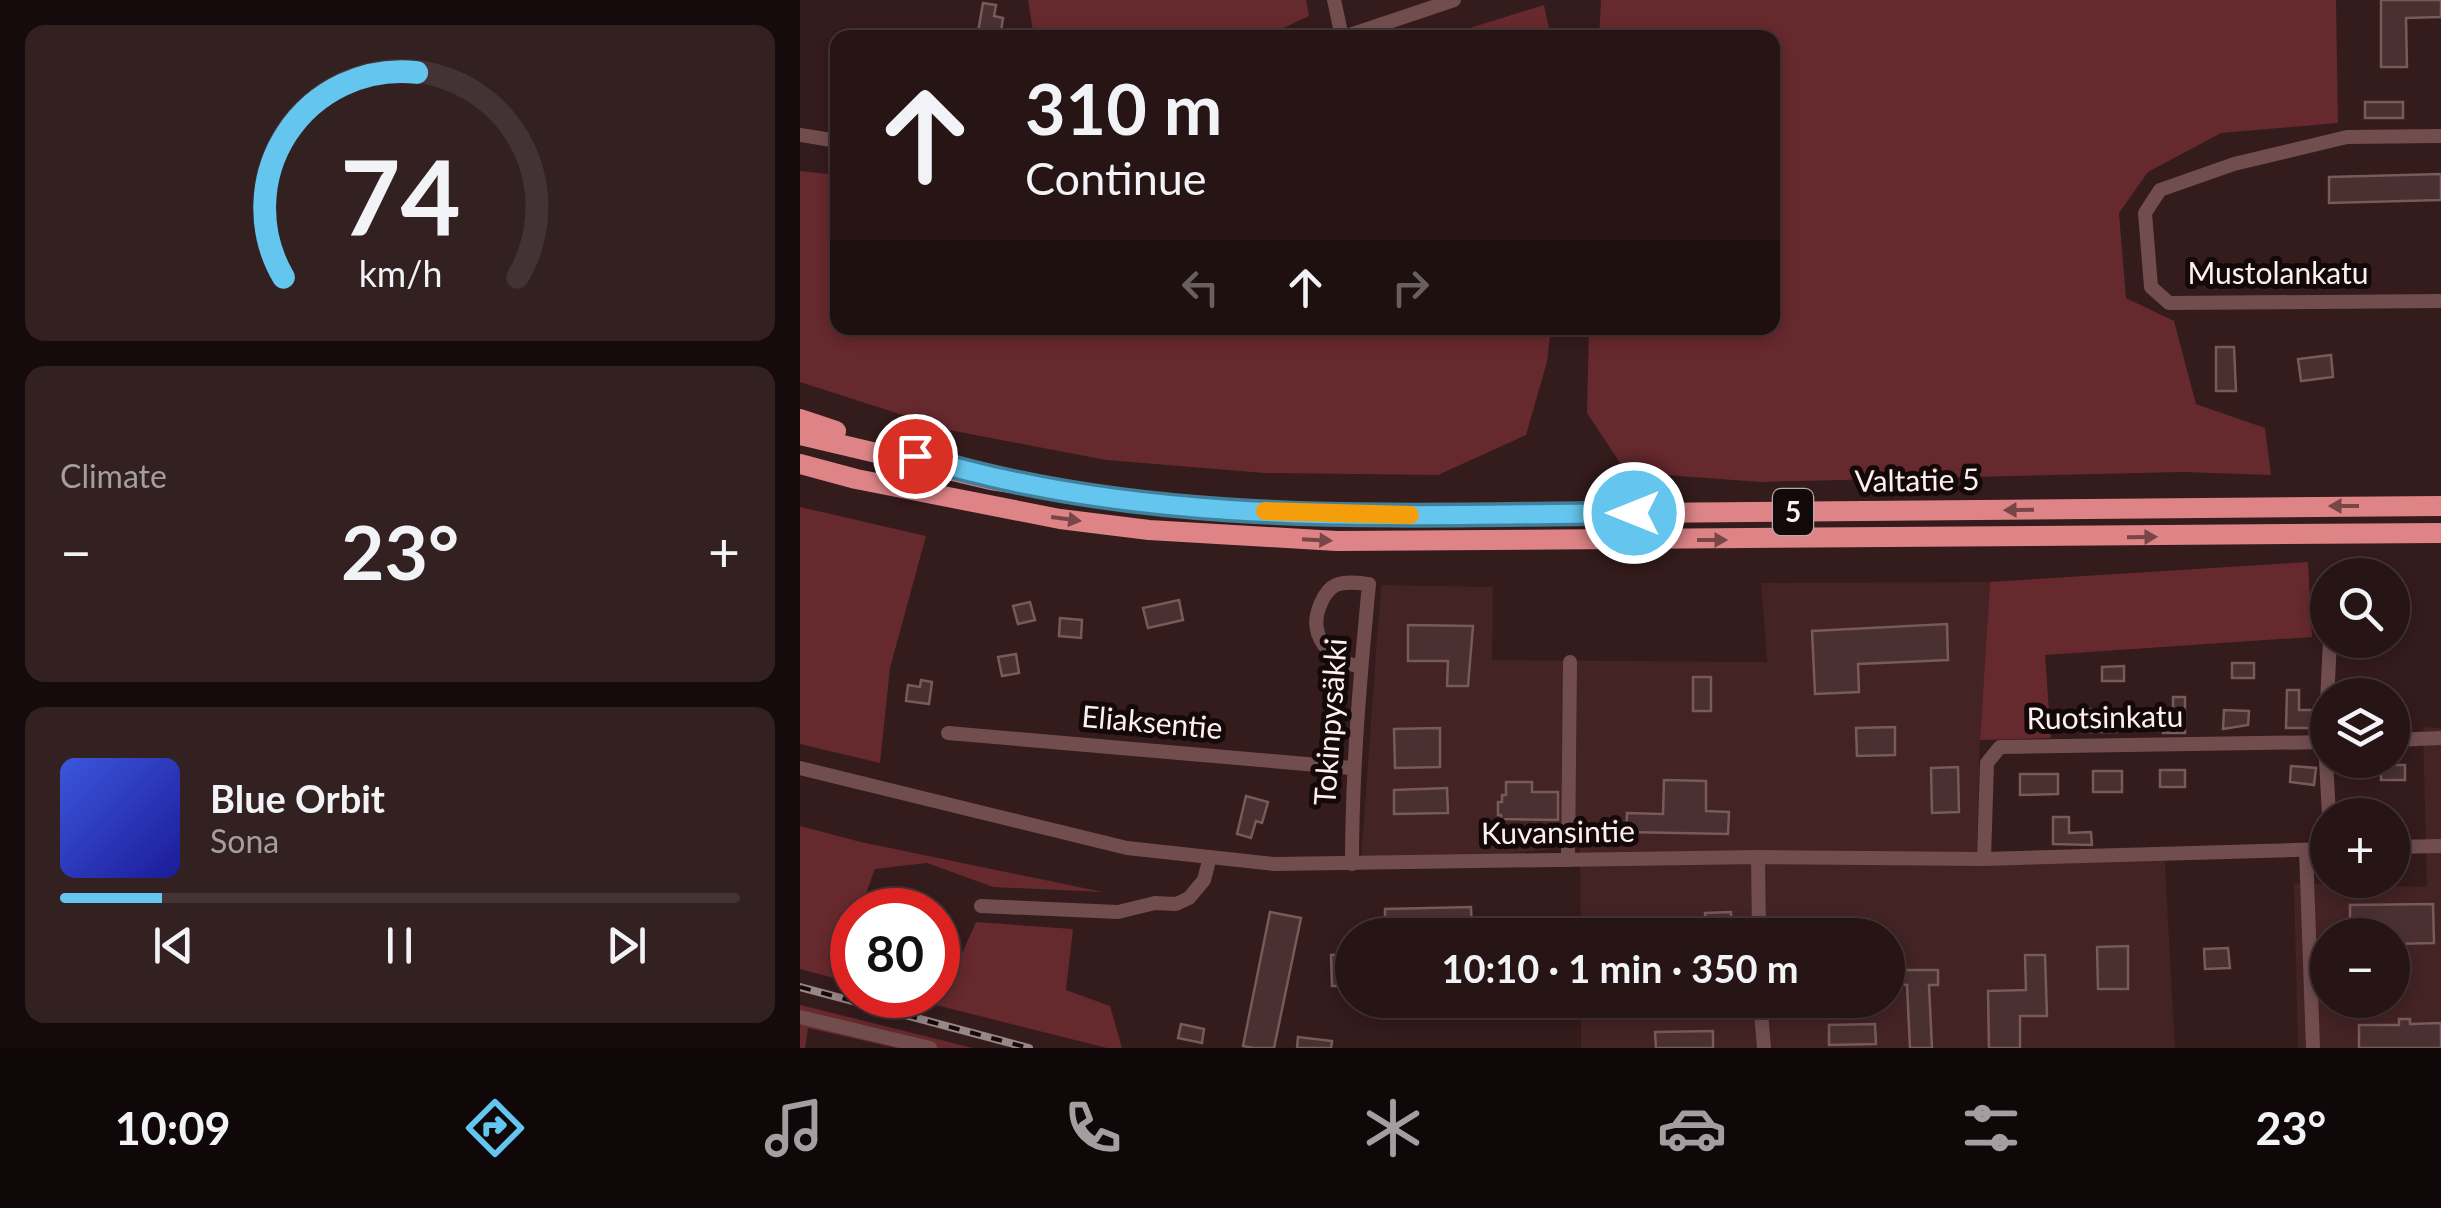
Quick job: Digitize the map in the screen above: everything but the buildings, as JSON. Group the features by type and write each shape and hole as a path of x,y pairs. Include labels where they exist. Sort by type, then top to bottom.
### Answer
{"highway":[{"path":"800,419 990,480"},
{"name":"Valtatie 5","path":"800,435 990,480 1183,506 1384,515 2441,506"},
{"name":"Valtatie 5","path":"800,464 856,480 970,503 1149,530 1336,541 2441,534"},
{"path":"800,477 970,503"}],"street":[{"path":"1334,0 1340,30"},
{"path":"1362,30 1454,0"},
{"path":"800,135 830,140"},
{"name":"Mustolankatu","path":"2441,136 2346,137 2234,164 2160,190 2145,213 2151,286 2169,303 2441,300"},
{"name":"Tokinpysäkki","path":"1352,864 1352,768 1362,667 1369,584 1335,585 1318,609 1319,639 1346,664 1362,667"},
{"path":"1568,860 1570,662"},
{"name":"Eliaksentie","path":"948,734 1352,768"},
{"path":"2410,739 2441,738"},
{"name":"Ruotsinkatu","path":"1984,859 1987,763 2000,747 2310,742"},
{"name":"Kuvansintie","path":"800,768 1127,848 1275,864 1758,857 1984,859 2310,850"},
{"path":"2410,847 2441,846"},
{"path":"2306,850 2314,1048"},
{"path":"981,906 1118,912 1155,903 1176,904 1188,898 1204,880 1210,857"},
{"path":"1758,857 1759,918"},
{"path":"800,1017 930,1048"},
{"path":"1762,1018 1764,1048"}],"shaded area":[{"path":"1028,0 1306,0 1309,16 1279,30 1033,30"},
{"path":"1601,0 2336,0 2338,123 2221,133 2148,172 2119,213 2126,298 2174,321 2196,404 2265,428 2271,475 2183,472 1760,482 1626,472 1587,413 1589,335 1780,335 1780,30 1599,30"},
{"path":"1544,5 1549,30 1464,30"},
{"path":"800,171 830,174 830,335 1550,335 1547,362 1526,435 1438,475 1264,473 1106,460 949,430 800,382"},
{"path":"800,507 926,536 890,668 880,763 800,744"},
{"path":"2308,562 2310,637 2045,655 2051,738 1980,740 1990,582"},
{"path":"1990,582 1977,853 2164,848 2175,1048 1581,1048 1581,1018 1905,1018 1905,918 1581,918 1580,846 1481,856 1361,859 1381,585 1493,587 1492,660 1767,662 1761,583"},
{"path":"2423,727 2441,728 2441,1048 2298,1048 2294,883 2310,883 2310,898 2410,898 2410,886 2427,887"},
{"path":"800,826 1103,892 993,887 927,863 875,869 868,888 830,888 830,977 800,969"},
{"path":"976,922 1073,929 1066,990 1110,1006 1122,1048 1107,1048 960,1011 960,958"},
{"path":"800,1005 830,1012 830,1018 852,1018 973,1048 896,1048 808,1028 805,1048 800,1048"}],"railway":[{"path":"800,987 1029,1048"}],"slow traffic":[{"path":"1265,511 1410,515"}],"route":[{"path":"915,456 990,480 1221,510 1401,515 1634,513"}]}
